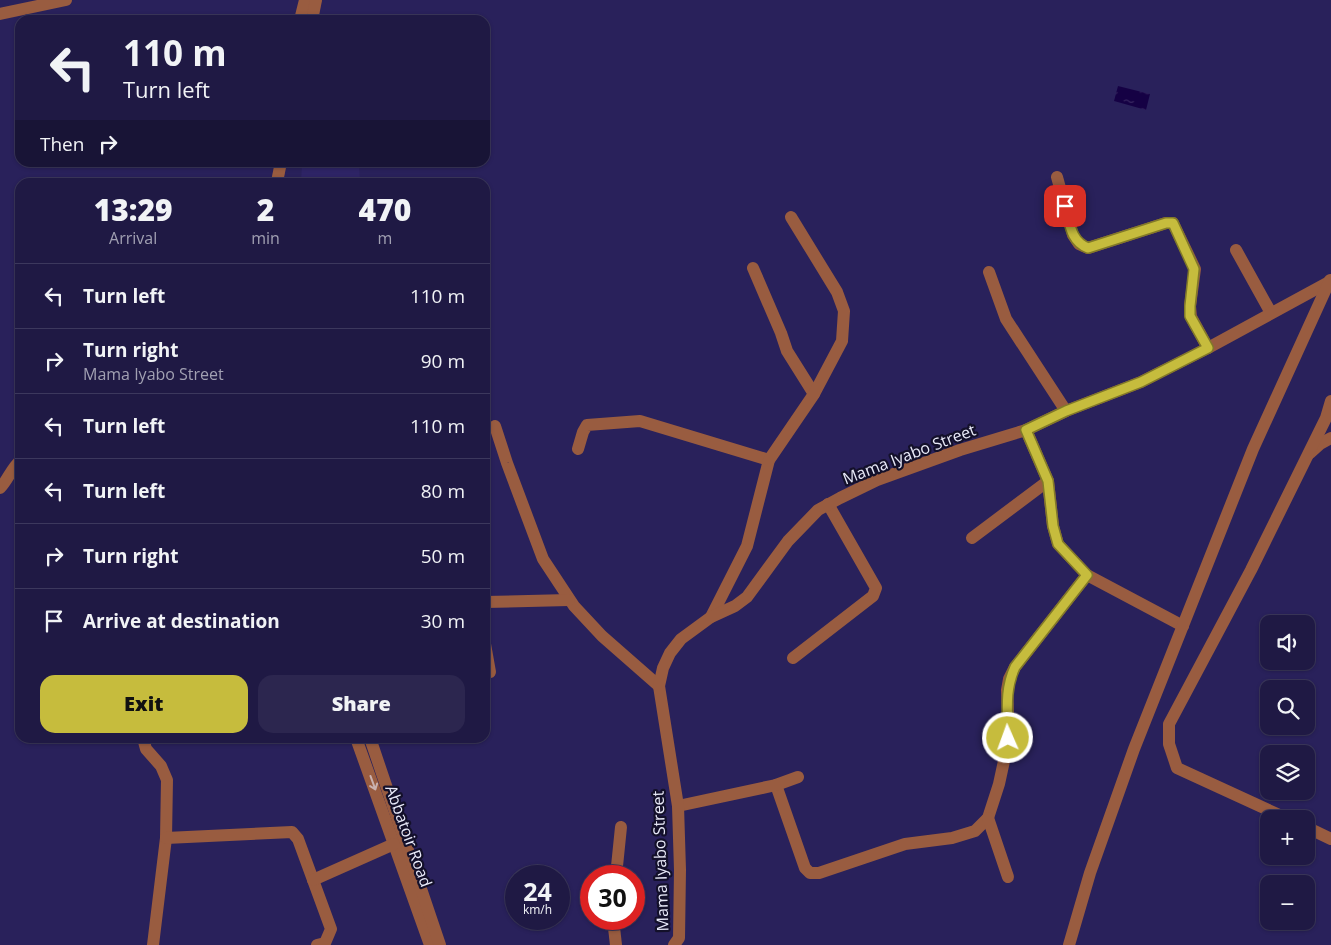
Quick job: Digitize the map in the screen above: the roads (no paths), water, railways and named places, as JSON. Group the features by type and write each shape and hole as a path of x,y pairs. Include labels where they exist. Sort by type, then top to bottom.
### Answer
{"street":[{"path":"0,14 66,0"},
{"path":"301,15 305,0"},
{"path":"313,15 316,0"},
{"path":"0,6 24,9"},
{"path":"1057,177 1073,235 1079,244 1088,248 1166,223 1173,223 1194,269 1190,316 1208,348"},
{"path":"711,617 747,546 769,460 814,394 842,341 844,311 837,292 790,217"},
{"path":"1236,250 1271,313"},
{"path":"753,268 782,333 787,351 814,394"},
{"path":"989,272 1006,319 1066,411"},
{"path":"1069,945 1090,873 1134,748 1253,449 1330,280"},
{"name":"Mama Iyabo Street","path":"674,945 679,938 678,806 659,686 663,668 670,653 681,639 711,617 735,606 747,597 788,541 818,510 828,504 877,480 960,450 1026,430 1066,411 1141,382 1208,348 1330,280"},
{"path":"1268,810 1177,768 1169,744 1170,724 1251,570 1305,458 1328,419 1331,401"},
{"path":"578,449 587,425 640,421 769,460"},
{"path":"495,426 507,464 543,559 569,600 602,636 659,686"},
{"path":"1026,430 1048,481 1053,526 1058,544 1087,575 1182,626"},
{"path":"1305,458 1320,444 1331,438"},
{"path":"0,488 15,465"},
{"path":"972,538 1048,481"},
{"path":"792,658 873,596 876,588 828,504"},
{"path":"776,785 804,868 810,872 819,874 905,844 952,838 975,831 988,818 999,784 1008,738 1007,690 1009,679 1015,667 1087,575"},
{"path":"490,602 569,600"},
{"path":"144,743 146,749 161,766 168,780 166,838 153,945"},
{"name":"Abbatoir Road","path":"358,743 430,945"},
{"name":"Abbatoir Road","path":"372,743 440,945"},
{"path":"678,806 776,785 798,777"},
{"path":"988,818 1008,877"},
{"path":"617,865 621,827"},
{"path":"1315,831 1331,839"},
{"path":"166,838 292,832 298,839 331,930 325,943 317,945"},
{"path":"313,880 394,844"},
{"path":"614,930 616,945"}],"water":[{"path":"1118,86 1150,94 1146,110 1114,101"}]}
